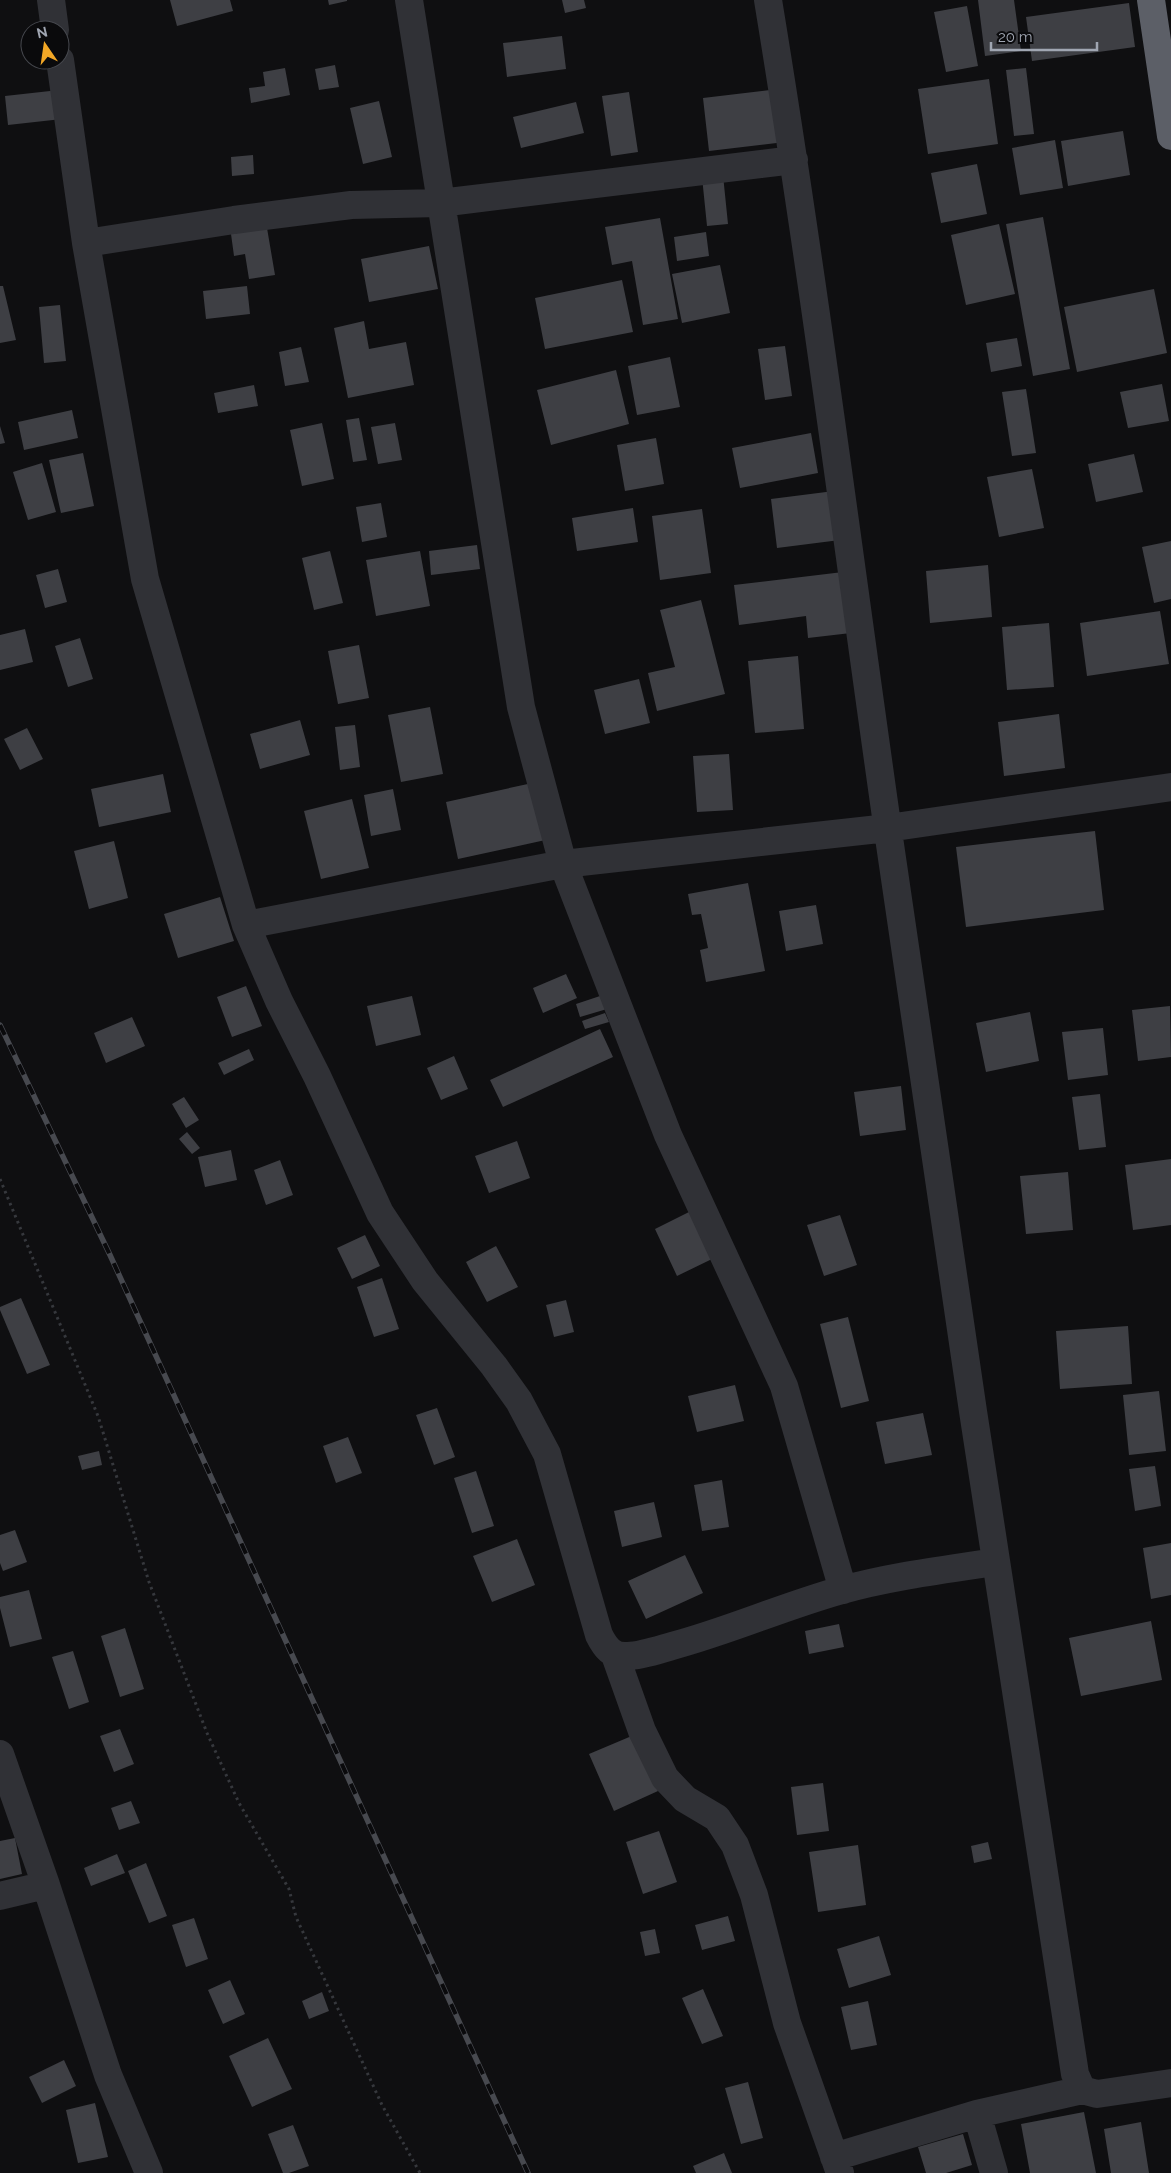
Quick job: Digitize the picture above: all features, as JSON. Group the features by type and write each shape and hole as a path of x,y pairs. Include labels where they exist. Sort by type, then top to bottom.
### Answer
{"highway":[{"path":"1151,0 1171,136"}],"street":[{"path":"51,0 54,20"},
{"path":"409,0 521,707 563,864 668,1135 784,1386 843,1590"},
{"path":"768,0 794,160 888,828 995,1562 1075,2074 1082,2090"},
{"path":"61,70 86,243 145,579 246,925 279,1001 318,1076 380,1213 425,1281 494,1366 519,1401 547,1454 599,1635 606,1647 615,1655 642,1731 665,1778 684,1798 717,1818 735,1845 754,1895 787,2023 837,2165 977,2114 1082,2090 1097,2094 1171,2082"},
{"path":"86,243 234,220 351,205 440,203 794,160"},
{"path":"246,925 563,864 888,828 1171,787"},
{"path":"615,1655 627,1657 692,1641 843,1590 917,1574 995,1562"},
{"path":"0,1754 46,1885 108,2075 149,2173"},
{"path":"0,1896 46,1885"},
{"path":"977,2114 994,2173"}],"path":[{"path":"0,1179 98,1416 149,1582 207,1733 239,1803 289,1889 296,1917 316,1962 382,2105 420,2173"}],"building":[{"path":"170,0 230,0 233,11 177,26"},
{"path":"328,0 347,0 347,1 329,5"},
{"path":"562,0 584,0 586,8 565,13"},
{"path":"978,0 1014,0 1021,51 985,56"},
{"path":"1129,3 1135,47 1032,61 1026,17"},
{"path":"967,6 978,66 946,72 934,12"},
{"path":"562,36 566,69 507,77 503,43"},
{"path":"335,65 339,87 319,90 315,69"},
{"path":"285,68 290,95 251,103 249,88 265,86 263,72"},
{"path":"1026,68 1034,134 1014,136 1006,70"},
{"path":"989,79 998,144 928,154 918,89"},
{"path":"778,89 785,142 709,151 703,98"},
{"path":"59,90 62,119 8,125 5,96"},
{"path":"629,92 638,152 611,156 602,96"},
{"path":"379,101 392,157 363,164 350,108"},
{"path":"576,102 584,133 521,148 513,117"},
{"path":"1123,131 1130,175 1068,186 1061,141"},
{"path":"1055,140 1063,188 1020,195 1012,148"},
{"path":"253,155 254,174 232,176 231,157"},
{"path":"977,164 987,214 941,223 931,173"},
{"path":"723,175 728,224 707,226 702,177"},
{"path":"1043,217 1070,369 1033,376 1006,224"},
{"path":"660,218 678,319 643,325 632,261 612,265 605,227"},
{"path":"999,224 1015,294 966,305 951,235"},
{"path":"267,228 275,275 249,279 245,254 234,256 231,234"},
{"path":"706,232 709,256 677,261 674,237"},
{"path":"429,246 438,289 369,302 361,259"},
{"path":"720,265 730,313 682,323 672,274"},
{"path":"622,280 633,332 545,349 535,298"},
{"path":"0,286 3,286 16,340 0,343"},
{"path":"247,286 250,314 206,319 203,291"},
{"path":"1154,289 1167,353 1077,372 1064,307"},
{"path":"60,305 66,361 44,363 39,307"},
{"path":"364,321 369,349 406,342 414,385 348,398 334,328"},
{"path":"1017,338 1022,366 991,372 986,343"},
{"path":"785,346 792,396 765,400 758,349"},
{"path":"301,347 309,382 285,386 279,352"},
{"path":"670,357 680,407 637,415 628,366"},
{"path":"616,370 629,424 551,445 537,390"},
{"path":"1162,384 1169,421 1128,428 1120,392"},
{"path":"254,385 258,406 218,413 214,393"},
{"path":"1026,389 1036,453 1012,456 1002,392"},
{"path":"72,410 78,438 24,450 18,422"},
{"path":"359,418 367,460 353,462 346,420"},
{"path":"322,423 334,479 302,486 290,430"},
{"path":"395,423 402,460 378,464 371,427"},
{"path":"0,426 5,443 0,444"},
{"path":"811,433 818,473 740,488 732,448"},
{"path":"656,438 664,484 625,491 617,445"},
{"path":"83,453 94,506 61,513 49,460"},
{"path":"1134,454 1143,492 1096,502 1088,464"},
{"path":"42,463 56,512 28,520 13,472"},
{"path":"1032,469 1044,528 999,537 987,477"},
{"path":"834,491 840,540 777,548 771,499"},
{"path":"381,503 387,537 362,542 356,507"},
{"path":"633,508 638,542 577,551 572,518"},
{"path":"702,509 711,573 660,580 652,516"},
{"path":"1171,541 1171,599 1154,603 1142,547"},
{"path":"477,545 480,569 431,575 429,551"},
{"path":"330,551 343,603 314,610 302,558"},
{"path":"420,551 430,606 376,616 366,560"},
{"path":"988,565 992,617 930,623 926,571"},
{"path":"58,569 67,602 45,608 36,575"},
{"path":"843,572 851,633 808,638 806,616 739,625 734,585"},
{"path":"701,600 725,694 657,711 648,673 675,667 660,610"},
{"path":"1160,611 1169,664 1087,676 1080,623"},
{"path":"1049,623 1054,687 1007,690 1002,627"},
{"path":"25,629 33,662 0,670 0,635"},
{"path":"80,638 93,679 68,687 55,646"},
{"path":"359,645 369,698 338,704 328,651"},
{"path":"798,656 804,729 755,733 748,661"},
{"path":"639,679 650,723 605,734 594,690"},
{"path":"430,707 443,774 401,782 388,715"},
{"path":"1059,714 1065,768 1004,776 998,722"},
{"path":"300,720 310,755 260,769 250,734"},
{"path":"355,725 360,767 340,770 335,727"},
{"path":"27,728 43,759 20,770 4,739"},
{"path":"729,754 733,810 697,812 693,756"},
{"path":"163,774 171,812 99,827 91,789"},
{"path":"537,782 550,839 458,859 446,802"},
{"path":"393,789 401,830 371,836 364,795"},
{"path":"352,799 369,868 321,879 304,811"},
{"path":"1095,831 1104,910 966,927 956,847"},
{"path":"114,841 128,898 89,909 74,851"},
{"path":"748,883 765,971 706,982 700,950 708,948 701,914 692,915 688,894"},
{"path":"220,897 234,941 178,958 164,914"},
{"path":"816,905 823,944 786,951 779,911"},
{"path":"566,974 577,998 543,1013 533,988"},
{"path":"246,986 262,1026 232,1037 217,997"},
{"path":"603,995 607,1009 580,1017 576,1004"},
{"path":"412,996 421,1035 376,1046 367,1006"},
{"path":"1170,1006 1171,1057 1138,1061 1132,1010"},
{"path":"1030,1012 1039,1061 986,1072 976,1023"},
{"path":"605,1013 609,1022 585,1029 582,1021"},
{"path":"132,1017 145,1046 106,1063 94,1033"},
{"path":"1103,1028 1108,1075 1068,1080 1062,1032"},
{"path":"600,1029 613,1057 503,1107 490,1080"},
{"path":"249,1049 254,1060 224,1075 218,1063"},
{"path":"454,1056 468,1089 441,1100 427,1068"},
{"path":"901,1086 906,1130 860,1136 854,1092"},
{"path":"1100,1094 1106,1147 1079,1150 1072,1097"},
{"path":"184,1097 199,1120 186,1128 172,1104"},
{"path":"187,1132 200,1148 192,1154 179,1139"},
{"path":"517,1141 530,1178 489,1193 475,1156"},
{"path":"231,1150 237,1180 205,1187 198,1157"},
{"path":"1171,1159 1171,1225 1133,1230 1125,1165"},
{"path":"280,1160 293,1195 266,1205 254,1170"},
{"path":"1068,1172 1073,1230 1026,1234 1020,1176"},
{"path":"689,1212 712,1259 677,1276 655,1229"},
{"path":"840,1215 857,1265 824,1276 807,1225"},
{"path":"365,1235 380,1266 352,1279 337,1248"},
{"path":"496,1246 518,1287 487,1302 466,1262"},
{"path":"382,1278 399,1329 374,1337 357,1287"},
{"path":"21,1298 50,1365 27,1374 0,1310 0,1307"},
{"path":"566,1300 574,1332 554,1337 546,1305"},
{"path":"848,1317 869,1401 841,1408 820,1324"},
{"path":"1128,1326 1132,1384 1060,1389 1056,1331"},
{"path":"735,1385 744,1421 697,1432 688,1396"},
{"path":"1159,1391 1166,1451 1129,1455 1123,1395"},
{"path":"437,1408 455,1457 434,1465 416,1415"},
{"path":"923,1413 932,1455 885,1464 876,1422"},
{"path":"348,1437 362,1473 336,1483 323,1446"},
{"path":"99,1451 102,1465 82,1470 78,1456"},
{"path":"1155,1466 1161,1506 1135,1511 1129,1469"},
{"path":"476,1471 494,1526 472,1533 454,1478"},
{"path":"722,1480 729,1527 702,1531 694,1485"},
{"path":"654,1502 662,1537 622,1547 614,1511"},
{"path":"15,1530 27,1562 3,1571 0,1563 0,1535"},
{"path":"517,1539 535,1585 492,1602 473,1556"},
{"path":"1171,1543 1171,1595 1151,1599 1143,1548"},
{"path":"685,1555 703,1593 646,1619 628,1581"},
{"path":"29,1590 42,1639 10,1647 0,1608 0,1597"},
{"path":"1151,1621 1162,1680 1081,1696 1069,1638"},
{"path":"839,1624 844,1647 809,1654 805,1631"},
{"path":"125,1628 144,1689 120,1697 101,1636"},
{"path":"73,1651 89,1702 69,1709 52,1657"},
{"path":"120,1729 134,1764 114,1772 100,1736"},
{"path":"634,1735 658,1791 614,1811 589,1754"},
{"path":"823,1783 829,1831 797,1835 791,1787"},
{"path":"131,1801 140,1823 119,1830 111,1808"},
{"path":"659,1831 677,1882 643,1894 626,1842"},
{"path":"15,1838 22,1874 0,1879 0,1841"},
{"path":"988,1842 992,1859 974,1863 971,1846"},
{"path":"858,1845 866,1905 818,1912 809,1852"},
{"path":"117,1854 125,1873 91,1886 84,1868"},
{"path":"146,1863 167,1916 149,1923 128,1871"},
{"path":"728,1916 735,1941 702,1950 695,1925"},
{"path":"194,1918 208,1959 186,1967 172,1925"},
{"path":"655,1929 660,1953 645,1956 640,1932"},
{"path":"879,1936 891,1975 849,1988 837,1949"},
{"path":"230,1980 245,2014 223,2024 208,1990"},
{"path":"703,1989 723,2036 702,2044 682,1998"},
{"path":"322,1992 329,2011 309,2019 302,2001"},
{"path":"868,2001 877,2045 851,2050 841,2007"},
{"path":"268,2038 292,2089 252,2107 229,2056"},
{"path":"64,2060 76,2086 42,2103 29,2077"},
{"path":"748,2082 763,2138 741,2144 725,2088"},
{"path":"95,2103 108,2157 78,2163 66,2110"},
{"path":"1084,2112 1096,2173 1030,2173 1021,2124"},
{"path":"1141,2122 1149,2173 1111,2173 1104,2129"},
{"path":"293,2125 309,2166 289,2173 283,2173 268,2134"},
{"path":"963,2134 972,2165 946,2173 926,2173 918,2147"},
{"path":"724,2153 732,2173 696,2173 693,2166"}],"railway":[{"path":"0,1025 110,1255 528,2173"}]}
